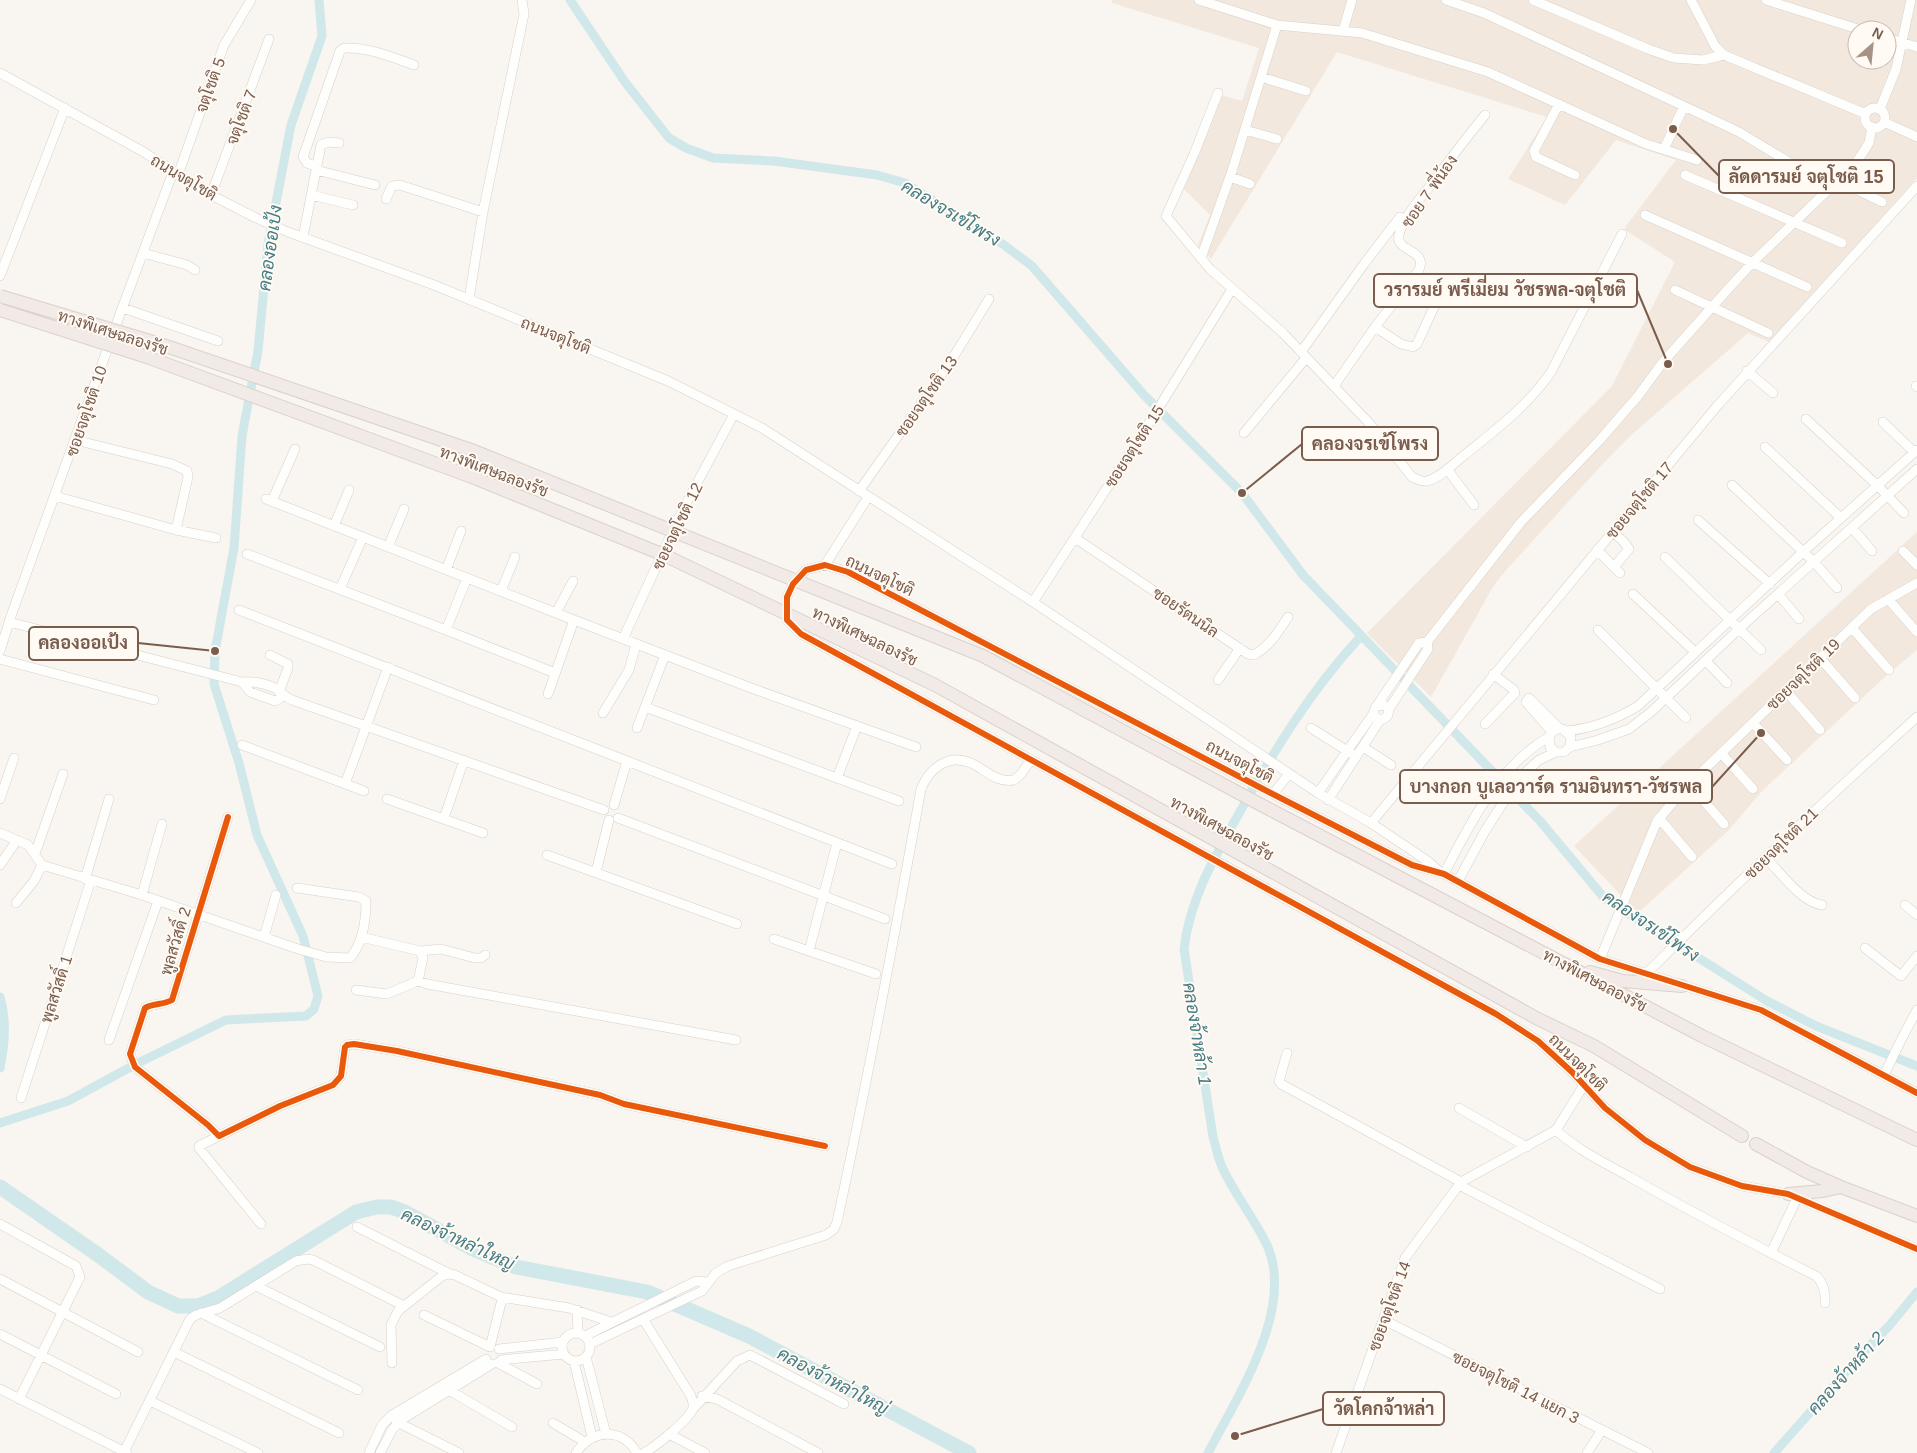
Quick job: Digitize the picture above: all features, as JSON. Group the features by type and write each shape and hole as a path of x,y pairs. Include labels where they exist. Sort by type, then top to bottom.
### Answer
{"highway":[{"name":"ทางพิเศษฉลองรัช","path":"0,296 160,344 474,451 957,644 1702,1036 1917,1140"},
{"name":"ทางพิเศษฉลองรัช","path":"0,310 184,370 472,477 664,555 935,685 1538,1019 1594,1046 1742,1136"},
{"path":"1569,966 1623,980 1682,986"},
{"path":"1756,1144 1807,1172 1917,1216"},
{"path":"1792,1196 1841,1187"}],"street":[{"name":"จตุโชติ 5","path":"176,173 224,45 251,0"},
{"path":"469,299 483,212 524,14 522,0"},
{"path":"1199,0 1277,25 1362,33 1488,72 1646,144 1697,160"},
{"path":"1344,31 1352,0"},
{"path":"1446,0 1484,13 1739,132 1812,176"},
{"path":"1534,0 1640,46 1674,58 1703,60 1724,55"},
{"path":"1691,0 1715,46 1724,55 1866,114"},
{"path":"1766,0 1847,26"},
{"path":"1880,109 1896,69 1911,0"},
{"path":"1201,258 1230,176 1277,25"},
{"name":"จตุโชติ 7","path":"211,194 269,39"},
{"path":"1897,41 1917,47"},
{"path":"375,185 316,169 303,158 340,51 344,48 378,53 414,65"},
{"name":"ถนนจตุโชติ","path":"0,73 142,151 211,194 256,218 288,232 469,299 668,381 762,428 1033,602 1249,748 1328,800 1371,824 1429,862 1442,873 1600,959 1762,1010 1885,1074 1917,1093"},
{"path":"1261,77 1306,91"},
{"path":"1218,93 1194,154 1166,216 1201,258 1304,355 1370,424 1412,477 1426,481 1447,469 1510,418 1538,390 1550,372 1622,234"},
{"path":"1559,104 1534,150 1536,156 1575,176"},
{"path":"1664,150 1684,106"},
{"path":"0,276 65,108"},
{"path":"1870,108 1880,109 1885,115 1884,122 1880,127 1872,127 1867,124 1866,114 1870,108"},
{"name":"ซอย 7 พี่น้อง","path":"1334,386 1421,264 1420,259 1400,243 1398,238 1399,232 1414,207 1485,115"},
{"path":"1884,122 1917,137"},
{"path":"1328,800 1362,747 1377,717 1374,708 1419,643 1427,642 1521,522 1605,434 1663,362 1753,262 1839,181 1864,153 1869,143 1872,127"},
{"path":"1245,130 1277,139"},
{"path":"303,237 321,145 328,142 339,143"},
{"name":"ซอยจตุโชติ 10","path":"0,651 122,308 176,173"},
{"path":"1685,175 1842,244"},
{"path":"1230,176 1250,184"},
{"path":"1839,181 1882,202"},
{"path":"386,199 392,186 400,185 483,212"},
{"name":"ซอยจตุโชติ 17","path":"1371,824 1718,404 1917,186"},
{"path":"311,195 353,205"},
{"path":"1645,216 1807,287"},
{"path":"1244,433 1304,355 1364,264 1400,217"},
{"path":"143,253 187,265 195,270"},
{"name":"ซอยจตุโชติ 15","path":"1033,602 1171,389 1181,369 1232,289"},
{"path":"1675,290 1768,332"},
{"path":"1375,327 1401,344 1413,347 1417,344 1439,296"},
{"name":"ซอยจตุโชติ 13","path":"859,491 952,361 989,300"},
{"path":"122,308 218,341"},
{"path":"1747,371 1773,393"},
{"name":"ซอยจตุโชติ 12","path":"623,639 680,515 734,414"},
{"path":"1806,419 1904,513"},
{"path":"1442,873 1506,772 1535,744 1557,732 1594,727 1616,719 1638,706 1803,552 1916,451 1883,422"},
{"path":"75,440 172,464 187,470 188,477 176,530"},
{"path":"1765,447 1841,518"},
{"path":"295,449 269,500 664,655 916,747"},
{"path":"1447,469 1474,505"},
{"path":"1458,881 1485,831 1502,805 1517,783 1538,760 1556,752 1564,752 1570,747 1629,729 1652,712 1740,628 1917,469"},
{"path":"1732,485 1814,562 1836,588"},
{"path":"334,526 350,490"},
{"path":"55,496 176,530 216,538"},
{"path":"825,565 868,497"},
{"path":"388,547 404,508"},
{"path":"1698,520 1770,584"},
{"path":"1852,528 1872,551"},
{"path":"446,570 461,531"},
{"path":"1597,550 1617,570 1629,549 1613,532"},
{"path":"340,589 363,537"},
{"name":"ซอยรัตนนิล","path":"1075,538 1248,654 1257,654 1271,643 1288,617"},
{"path":"1903,552 1917,564"},
{"path":"247,554 555,672"},
{"path":"500,591 515,557"},
{"path":"1665,557 1761,650"},
{"name":"ถนนจตุโชติ","path":"1442,873 1431,872 1412,864 1263,789 848,572 825,565 806,570 793,584 787,597 787,620 801,634 1030,761 1496,1014 1538,1041 1572,1072 1605,1108 1645,1140 1690,1167 1742,1186 1792,1196 1917,1249"},
{"path":"446,630 467,578"},
{"path":"556,613 573,581"},
{"name":"ซอยจตุโชติ 19","path":"1600,959 1627,890 1659,818 1689,784 1871,609 1915,585"},
{"path":"1633,594 1695,652"},
{"path":"1778,594 1799,618"},
{"path":"1888,600 1917,632"},
{"path":"238,610 892,864"},
{"path":"548,694 574,620"},
{"path":"9,622 239,681 257,682 276,689 282,694 366,726 604,810"},
{"path":"1852,628 1889,670"},
{"path":"1598,630 1686,718"},
{"path":"1377,717 1386,718 1391,705 1428,649 1427,642"},
{"path":"603,713 629,670 636,644"},
{"path":"1218,680 1240,648"},
{"path":"270,655 288,664 282,694"},
{"path":"637,728 664,655"},
{"path":"1820,658 1855,698"},
{"path":"0,659 154,700"},
{"path":"1706,661 1727,683"},
{"path":"345,784 388,668"},
{"path":"1485,724 1515,693 1514,690 1493,674"},
{"path":"1786,691 1820,730"},
{"path":"1378,704 1391,705"},
{"path":"645,707 899,801"},
{"path":"1318,793 1348,751 1377,717"},
{"name":"ซอยจตุโชติ 21","path":"1647,973 1687,932 1818,807 1917,717"},
{"path":"1753,723 1787,760"},
{"path":"837,778 857,726"},
{"path":"1311,728 1356,757"},
{"path":"1557,732 1571,736 1570,747"},
{"path":"1556,752 1550,747 1557,732"},
{"path":"242,745 364,791"},
{"path":"1362,747 1391,765"},
{"path":"1721,753 1753,790"},
{"path":"0,799 14,758"},
{"path":"444,818 464,760"},
{"path":"614,805 627,761"},
{"path":"590,1344 702,1290 716,1273 728,1266 826,1235 834,1229 872,1055 924,781 934,768 954,761 972,763 999,780 1014,780 1030,761"},
{"path":"35,854 63,774"},
{"path":"1273,794 1289,774"},
{"path":"1689,784 1724,824"},
{"name":"พูลสวัสดิ์ 1","path":"21,1098 88,879 109,799"},
{"path":"387,799 483,833"},
{"path":"614,805 607,806 604,810 604,816 885,919"},
{"path":"596,872 613,819 619,812 614,805"},
{"name":"พูลสวัสดิ์ 2","path":"219,1136 208,1125 135,1067 130,1054 144,1008 164,1004 172,1000 228,817"},
{"path":"1659,818 1692,857"},
{"path":"142,895 162,824"},
{"path":"0,833 28,845 42,865 142,895 295,948 326,957 350,958 355,953 361,937 366,903 364,900 359,897 297,888"},
{"path":"0,864 17,840"},
{"path":"809,951 837,843"},
{"path":"547,856 596,872 736,924"},
{"path":"1766,858 1806,898 1822,906"},
{"path":"16,903 34,881 42,865"},
{"path":"264,937 276,895"},
{"path":"109,1040 158,901"},
{"path":"1904,905 1917,915"},
{"path":"361,937 420,951 441,949 475,958 481,958 485,955"},
{"path":"774,939 876,974"},
{"path":"1865,948 1901,976 1917,956"},
{"path":"418,981 423,958 420,951"},
{"path":"356,990 387,994 418,981 736,1040"},
{"path":"1885,1074 1917,1010"},
{"path":"261,1224 199,1146 280,1106 334,1085 341,1076 345,1047 354,1044 600,1095 624,1104 825,1146"},
{"path":"1287,1053 1279,1081 1281,1084 1460,1184 1660,1289"},
{"name":"ซอยจตุโชติ 14","path":"1336,1453 1405,1258 1460,1184 1556,1130 1584,1085"},
{"path":"1459,1108 1528,1147"},
{"path":"1556,1130 1578,1147 1632,1178 1820,1279 1825,1294 1825,1303"},
{"path":"1770,1253 1792,1196"},
{"path":"0,1224 78,1269 80,1277 19,1399"},
{"path":"357,1227 450,1274 501,1297 577,1310 611,1322"},
{"path":"0,1388 126,1452 190,1320 201,1313 220,1308 296,1261 307,1259 404,1306"},
{"path":"392,1363 391,1325 398,1311 438,1279 450,1274"},
{"path":"0,1279 138,1352"},
{"path":"564,1354 562,1346 568,1335 582,1334 611,1322 696,1281 707,1282"},
{"path":"256,1286 380,1347"},
{"path":"495,1348 501,1303"},
{"path":"577,1310 582,1334 590,1344 586,1357 606,1434"},
{"path":"201,1313 358,1390"},
{"path":"369,1453 382,1425 494,1362 502,1353 424,1315"},
{"path":"643,1319 688,1391 694,1404 693,1409"},
{"name":"ซอยจตุโชติ 14 แยก 3","path":"1384,1320 1602,1430 1633,1450 1648,1453"},
{"path":"0,1334 116,1394"},
{"path":"537,1384 494,1362 485,1354 495,1348 563,1342"},
{"path":"174,1352 339,1433"},
{"path":"494,1362 564,1354 574,1360 586,1357"},
{"path":"644,1453 669,1434 737,1361 750,1355 844,1404"},
{"path":"574,1360 588,1440"},
{"path":"447,1387 512,1427"},
{"path":"688,1391 717,1399 818,1453"},
{"path":"150,1401 258,1453"},
{"path":"380,1453 394,1419"},
{"path":"394,1419 459,1453"},
{"path":"553,1423 588,1440"},
{"path":"1587,1453 1602,1430"},
{"path":"576,1453 588,1440 606,1434 624,1439 637,1453"},
{"path":"669,1434 705,1453"}],"shaded area":[{"path":"1112,0 1917,0 1917,178 1769,342 1748,333 1629,437 1599,468 1494,585 1431,697 1367,633 1612,386 1675,262 1625,230 1626,226 1676,160 1616,140 1565,205 1508,179 1547,117 1337,52 1211,259 1198,245 1210,215 1184,189 1221,95 1242,101 1259,48 1112,3"},
{"path":"1917,532 1917,650 1886,676 1763,790 1728,831 1638,913 1574,846"}],"waterway":[{"name":"คลองออเป้ง","path":"0,1123 68,1101 136,1064 226,1020 306,1016 314,1009 318,996 303,936 257,835 239,763 214,684 215,651 234,548 242,436 258,351 268,244 291,125 322,36 319,0"},
{"name":"คลองจรเข้โพรง","path":"570,0 625,82 669,138 686,148 713,158 774,161 877,175 905,183 1004,245 1032,266 1144,395 1242,493 1303,575 1540,821 1605,899 1767,1001 1816,1026 1917,1066"},
{"name":"คลองจ้าหล้า 1","path":"1208,1453 1234,1406 1260,1351 1269,1323 1274,1295 1274,1268 1266,1243 1222,1167 1213,1137 1184,949 1187,931 1191,913 1211,864 1265,769 1309,700 1361,636"},
{"path":"0,997 4,1014 3,1050 0,1068"},
{"name":"คลองจ้าหล่าใหญ่","path":"0,1187 148,1292 178,1306 198,1306 218,1298 356,1212 377,1207 391,1207 405,1212 471,1248 516,1267 647,1292 749,1336 969,1453"},
{"name":"คลองจ้าหล้า 2","path":"1774,1453 1889,1326 1917,1292"}],"cycle path":[{"path":"1917,1093 1761,1010 1600,959 1444,874 1412,865 848,572 825,565 806,570 793,584 787,597 787,620 801,634 1496,1014 1538,1041 1572,1072 1605,1108 1645,1140 1690,1167 1742,1186 1788,1194 1917,1249"},
{"path":"228,817 172,1000 145,1008 130,1054 135,1067 208,1125 219,1136 280,1106 333,1085 341,1076 345,1047 354,1044 397,1051 600,1095 624,1104 825,1146"}],"place":[{"name":"ลัดดารมย์ จตุโชติ 15","path":"1673,129"},
{"name":"วรารมย์ พรีเมี่ยม วัชรพล-จตุโชติ","path":"1668,364"},
{"name":"คลองจรเข้โพรง","path":"1242,493"},
{"name":"คลองออเป้ง","path":"215,651"},
{"name":"บางกอก บูเลอวาร์ด รามอินทรา-วัชรพล","path":"1761,733"},
{"name":"วัดโคกจ้าหล่า","path":"1235,1436"}]}
